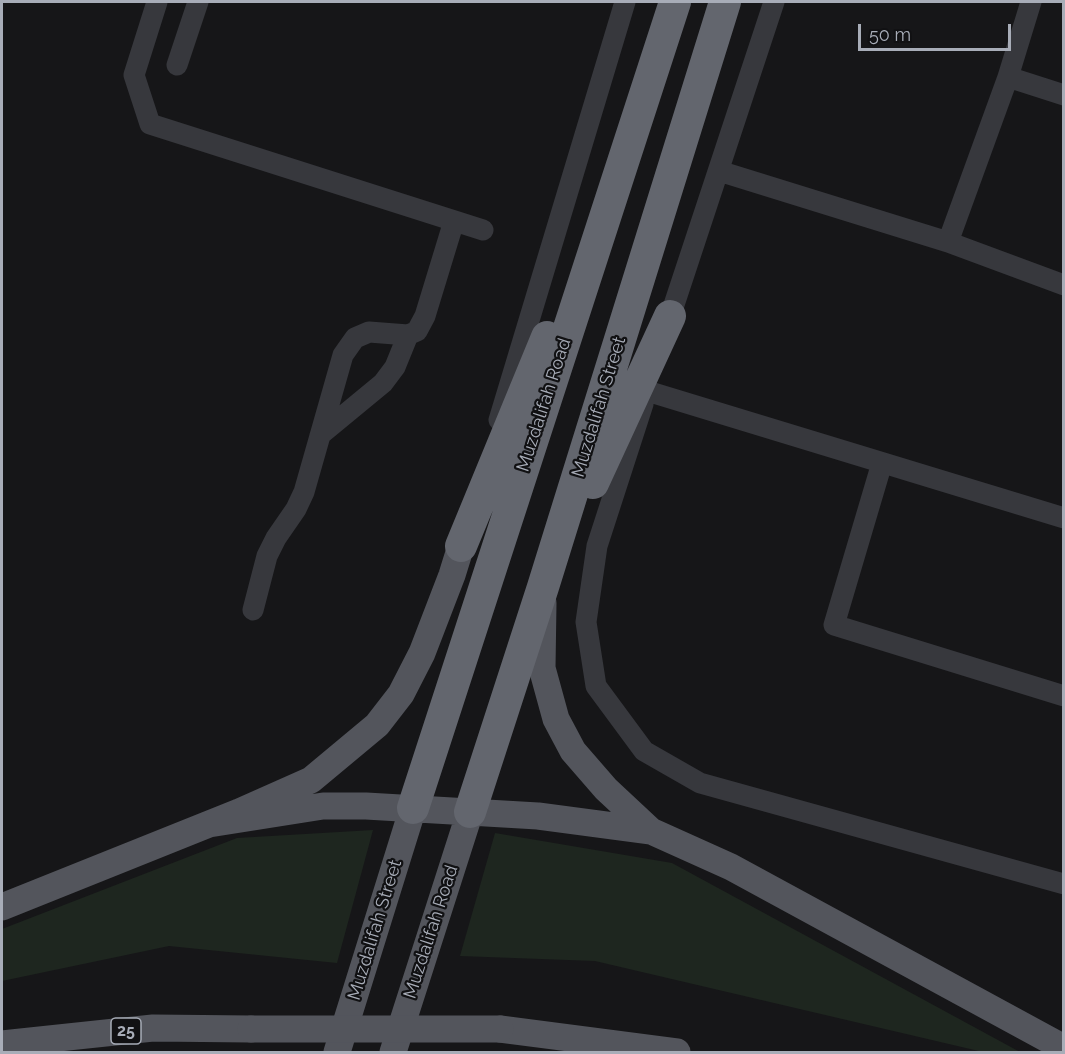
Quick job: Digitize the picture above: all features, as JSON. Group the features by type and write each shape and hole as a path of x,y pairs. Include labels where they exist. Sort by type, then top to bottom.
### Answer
{"highway":[{"name":"Muzdalifah Road","path":"413,808 675,2"},
{"name":"Muzdalifah Street","path":"470,812 543,587 725,2"},
{"path":"461,546 599,212 654,69"},
{"path":"543,587 670,316"}],"main road":[{"path":"2,907 209,824 311,780 377,725 401,694 422,653 461,546"},
{"path":"543,587 542,668 556,719 573,751 606,789 651,831"},
{"path":"209,824 323,806 413,808 538,816 651,831 731,867 1064,1048"},
{"name":"Muzdalifah Street","path":"337,1053 413,808"},
{"name":"Muzdalifah Road","path":"393,1053 470,812"},
{"name":"25","path":"2,1044 153,1028 500,1029 677,1053"}],"street":[{"path":"143,2 150,24"},
{"path":"158,2 134,75 150,124 483,230"},
{"path":"177,65 198,2"},
{"path":"461,546 625,2"},
{"path":"774,2 597,546 586,622 596,686 644,751 700,783 1064,884"},
{"path":"948,242 1008,77 1031,2"},
{"path":"1008,77 1064,95"},
{"path":"719,171 948,242 1064,285"},
{"path":"253,610 267,556 304,492 343,355 355,338 369,332 408,335 417,331 425,316 454,221"},
{"path":"320,435 383,383 394,367 408,335"},
{"path":"647,391 1064,518"},
{"path":"882,463 834,625 1064,696"}],"shaded area":[{"path":"373,830 337,963 169,946 2,981 2,929 237,838"},
{"path":"495,833 672,863 1020,1052 983,1052 595,961 460,956"}]}
